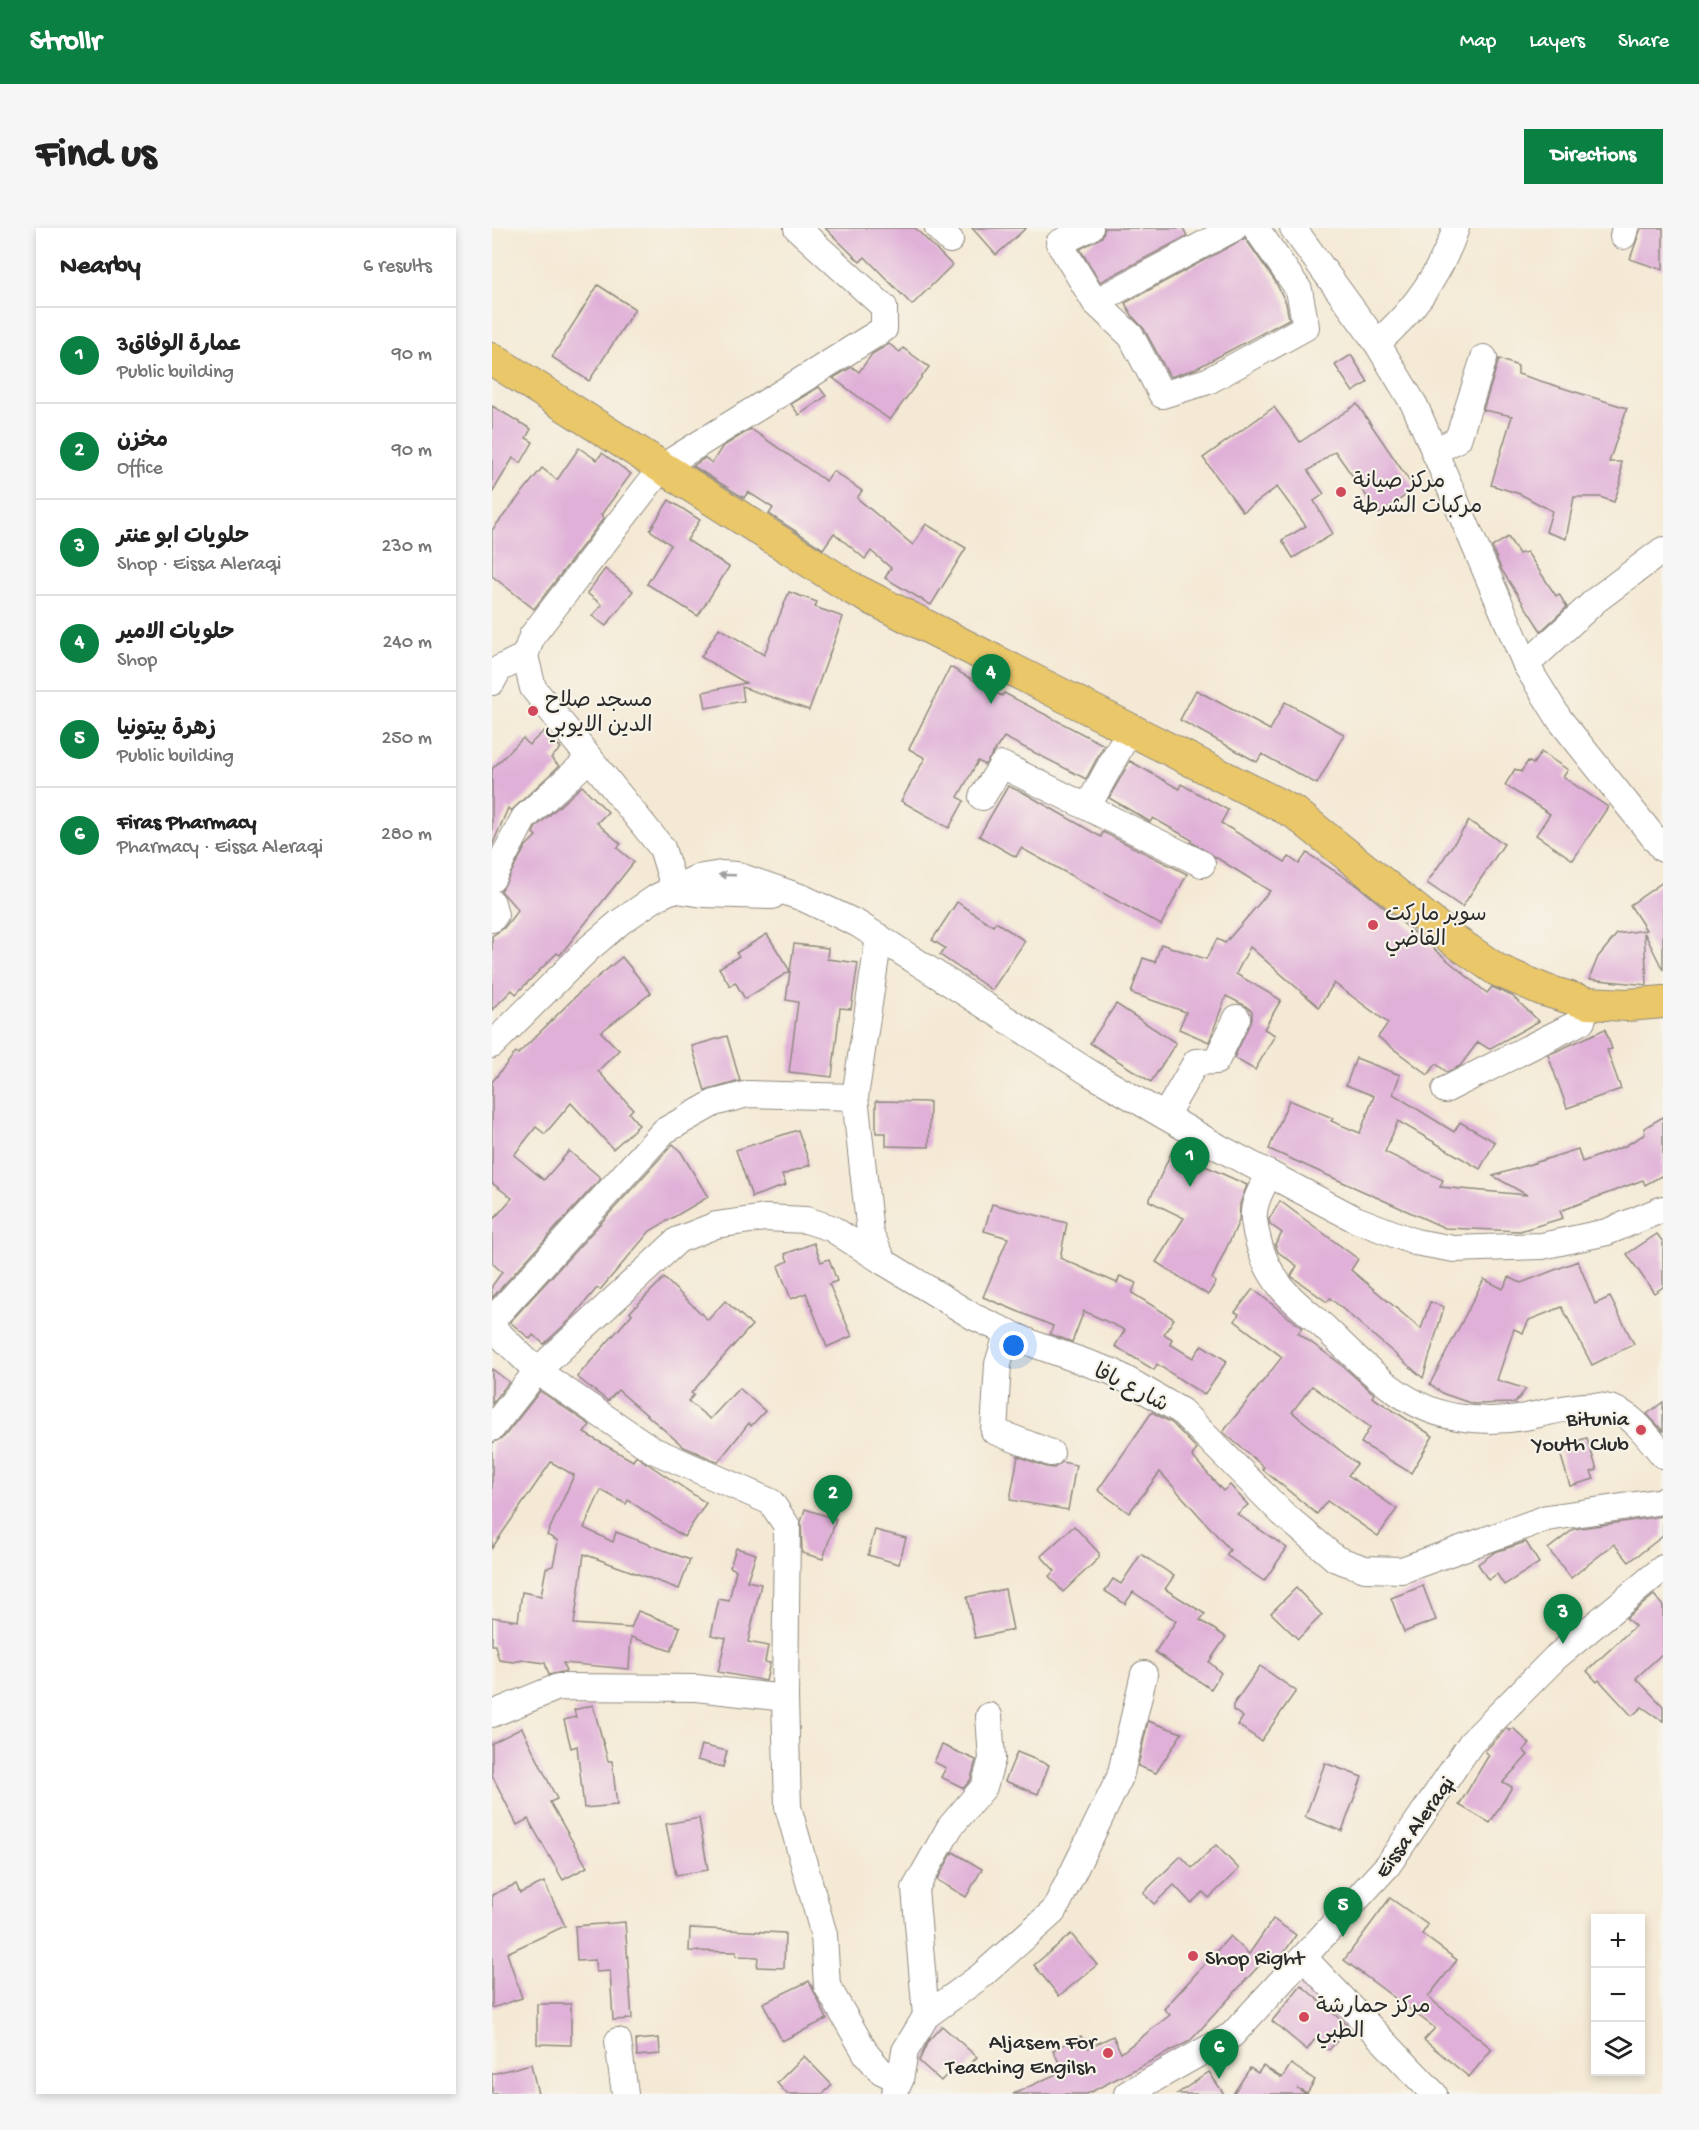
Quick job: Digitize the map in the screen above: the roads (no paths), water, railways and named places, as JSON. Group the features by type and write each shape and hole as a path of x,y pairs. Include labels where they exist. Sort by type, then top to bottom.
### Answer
{"main road":[{"path":"492,359 853,589 1129,731 1295,813 1452,939 1497,970 1544,990 1587,1003 1628,1005 1663,1002"}],"street":[{"path":"675,890 662,848 532,688 525,656 532,636 562,594 662,467 884,329 884,307 796,228"},
{"path":"1090,228 1059,243 1095,302 1131,336 1162,395 1208,381 1306,327 1299,290 1256,228"},
{"path":"1293,228 1377,343 1415,406 1526,665 1560,720 1663,849"},
{"path":"1377,343 1406,318 1431,282 1449,249 1456,228"},
{"path":"1095,302 1223,231"},
{"path":"1434,452 1458,439 1484,358"},
{"path":"1526,665 1596,600 1663,550"},
{"path":"492,682 499,669 525,656"},
{"path":"1088,806 1129,731"},
{"path":"492,879 524,818 589,759"},
{"path":"982,798 1002,765 1202,864"},
{"path":"492,1045 587,950 620,922 657,897 675,890 703,894 802,898 858,924 1090,1073 1165,1116 1355,1220 1415,1242 1454,1249 1542,1246 1606,1232 1663,1209"},
{"path":"492,903 495,915 492,919"},
{"path":"879,937 855,1097 870,1233 884,1262"},
{"path":"1445,1090 1582,1021 1587,1003"},
{"path":"1165,1116 1196,1062 1216,1061 1237,1018"},
{"path":"492,1320 664,1131 672,1126 714,1103 748,1094 855,1097"},
{"path":"1269,1174 1257,1197 1253,1218 1259,1243 1270,1270 1282,1287 1372,1372 1405,1398 1433,1411 1482,1420 1522,1417 1578,1407 1612,1408 1626,1415 1663,1455"},
{"name":"شارع يافا","path":"492,1428 537,1371 678,1240 716,1225 765,1218 806,1220 831,1228 974,1317 1113,1372 1181,1411 1282,1513 1336,1559 1352,1566 1385,1572 1402,1570 1547,1518 1663,1501"},
{"path":"492,1327 537,1371 653,1450 771,1502 787,1526 784,1698 788,1807 824,1935 827,1986 867,2055 897,2087"},
{"path":"1008,1332 998,1364 994,1431 1051,1453"},
{"name":"Eissa Aleraqi","path":"1127,2094 1232,2035 1388,1865 1471,1743 1556,1658 1663,1568"},
{"path":"897,2087 905,2051 926,2016 981,1976 1054,1911 1120,1777 1144,1674"},
{"path":"492,1714 558,1687 696,1689 784,1698"},
{"path":"926,2016 915,1889 950,1827 984,1787 992,1759 989,1716"},
{"path":"1304,1958 1434,2094"},
{"path":"618,2041 625,2094"}],"place":[{"name":"مركز صيانة مركبات الشرطة","path":"1341,492"},
{"name":"حلويات الامير","path":"991,704"},
{"name":"مسجد صلاح الدين الايوبي","path":"533,711"},
{"name":"سوبر ماركت القاضي","path":"1373,925"},
{"name":"عمارة الوفاق3","path":"1190,1187"},
{"name":"Bitunia Youth Club","path":"1641,1430"},
{"name":"مخزن","path":"833,1525"},
{"name":"حلويات ابو عنتر","path":"1563,1644"},
{"name":"زهرة بيتونيا","path":"1343,1937"},
{"name":"Shop Right","path":"1193,1956"},
{"name":"مركز حمارشة الطبي","path":"1304,2017"},
{"name":"Aljasem For Teaching Engilsh","path":"1108,2053"},
{"name":"Firas Pharmacy","path":"1219,2079"}]}
